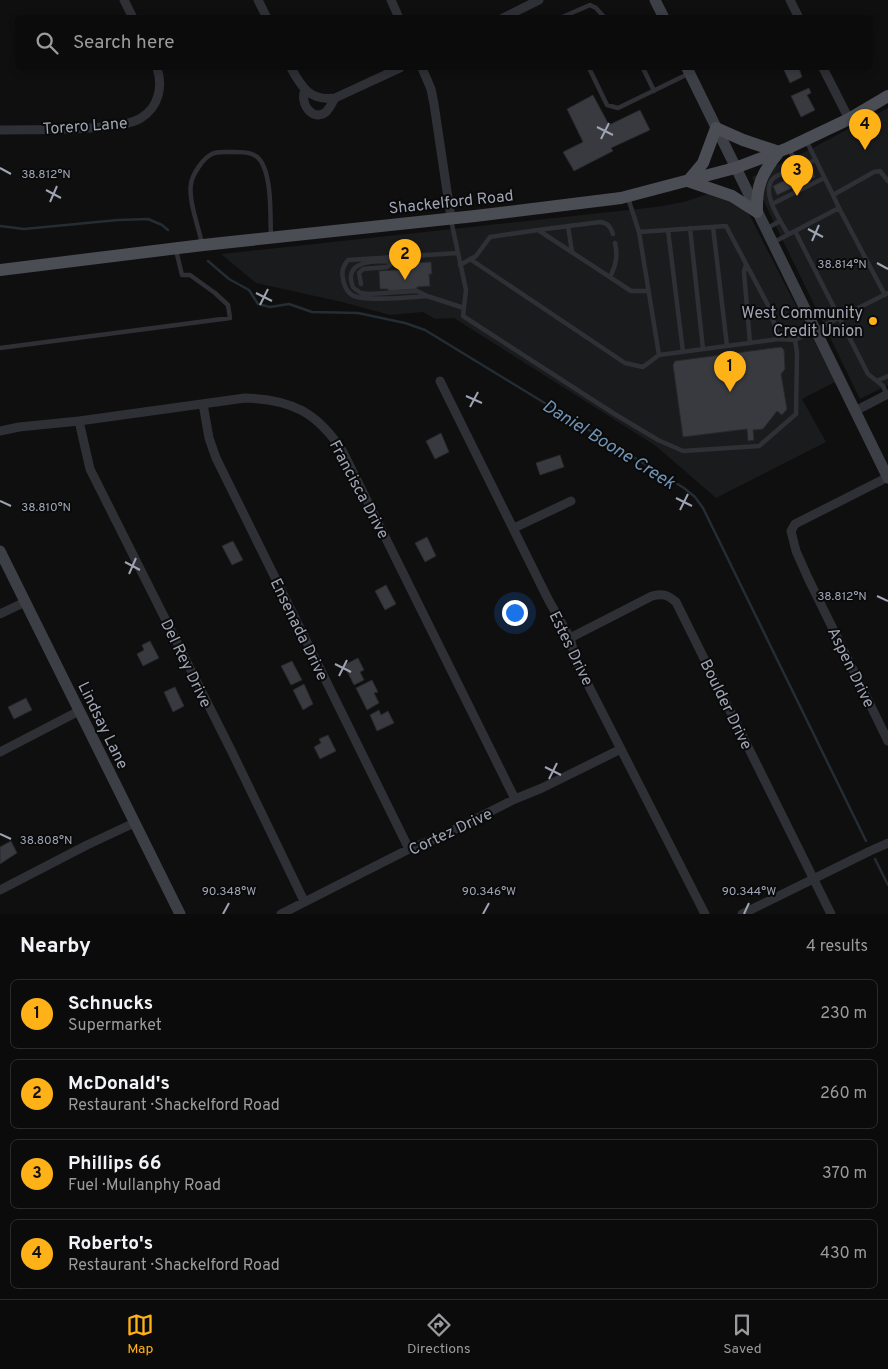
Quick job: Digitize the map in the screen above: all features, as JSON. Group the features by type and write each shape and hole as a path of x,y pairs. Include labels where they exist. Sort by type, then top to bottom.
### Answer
{"main road":[{"name":"Shackelford Road","path":"0,270 628,196 735,168 783,150 849,119 888,96"},
{"path":"757,212 732,196 688,181 703,163 716,128 742,140 783,150"},
{"path":"757,212 756,195 760,180 769,164 783,150"}],"street":[{"path":"124,0 131,15"},
{"path":"258,0 266,15"},
{"path":"390,0 398,15"},
{"path":"508,15 521,4 539,0"},
{"path":"790,0 798,15"},
{"path":"659,1 660,15"},
{"name":"Torero Lane","path":"0,130 84,128 130,124 141,119 156,102 160,91 158,70"},
{"path":"292,70 305,90 317,98 335,98 396,70"},
{"path":"423,70 431,89 434,104 451,218"},
{"path":"688,70 888,477"},
{"path":"824,70 849,119"},
{"path":"305,90 302,96 303,103 313,113 321,114 325,112 335,98"},
{"name":"Estes Drive","path":"440,381 548,599 570,638 576,661 705,914"},
{"path":"855,411 887,394"},
{"name":"Francisca Drive","path":"0,430 245,398 263,398 295,406 322,424 333,436 343,452 371,505 515,799"},
{"name":"Ensenada Drive","path":"203,404 209,438 216,458 409,849"},
{"name":"Del Rey Drive","path":"79,421 90,469 232,752 304,901"},
{"name":"Aspen Drive","path":"888,477 795,524 791,531 796,552 808,578 888,741"},
{"path":"514,528 572,501"},
{"name":"Lindsay Lane","path":"0,551 180,914"},
{"name":"Boulder Drive","path":"570,638 652,596 661,594 670,596 676,602 831,914"},
{"path":"0,614 25,602"},
{"path":"0,752 79,711"},
{"name":"Cortez Drive","path":"281,914 409,849 442,836 621,749"},
{"path":"0,890 134,822"},
{"path":"742,914 870,850 888,843"}],"lane":[{"path":"567,15 590,5 602,15"},
{"path":"589,70 607,105 621,108 688,70"},
{"path":"644,70 654,91"},
{"path":"470,260 625,363 643,367 659,356 750,343 795,340 886,294 839,208 806,140"},
{"path":"783,150 801,172"},
{"path":"203,246 190,186 194,173 211,154 223,152 247,151 255,155 263,164 267,177 271,238"},
{"path":"788,234 772,204 769,196 769,186 774,178 816,160"},
{"path":"790,171 793,177"},
{"path":"833,196 874,172 880,171 888,181"},
{"path":"779,176 782,182"},
{"path":"772,204 787,193 824,178"},
{"path":"628,196 639,232 659,356"},
{"path":"772,243 839,208"},
{"path":"451,218 466,290 464,316 628,422 658,440 683,451 759,446 796,414 797,353 795,340"},
{"path":"766,229 780,221"},
{"path":"460,265 476,256 490,237 600,222 610,226 613,234"},
{"path":"568,226 572,252"},
{"path":"713,226 727,346"},
{"path":"639,232 726,226 769,307 779,340"},
{"path":"690,228 703,350"},
{"path":"538,230 631,291 649,291"},
{"path":"668,230 683,352"},
{"path":"795,231 868,374 883,386 887,394"},
{"path":"610,277 615,267 617,254 615,242"},
{"path":"0,348 230,318 228,305 215,293 190,275 182,275 176,249"},
{"path":"427,296 361,298 350,294 345,287 342,271 344,264 348,260 458,253"},
{"path":"369,294 362,285 359,273 363,269 387,266 399,256"},
{"path":"394,262 365,263 356,267 352,270 350,276 354,288 361,294 418,291 427,296 464,308"},
{"path":"746,264 744,272 750,343"},
{"path":"877,381 888,376"}],"shaded area":[{"path":"888,108 888,385 860,399 752,177 805,152"},
{"path":"708,194 743,206 750,216 835,382 802,399 826,442 716,498 656,446 454,318 435,319 423,312 390,315 256,283 221,254 656,207 684,202"}],"building":[{"path":"784,70 800,70 802,77 790,83"},
{"path":"809,88 811,93 807,95 815,110 801,117 791,96"},
{"path":"593,95 609,125 640,110 650,130 611,148 613,151 574,171 563,152 583,142 567,109"},
{"path":"811,168 815,177 777,195 773,186"},
{"path":"431,262 430,286 388,291 388,289 380,289 379,271 413,269 412,263"},
{"path":"781,347 784,350 785,369 781,374 787,409 782,415 777,411 763,429 753,430 754,440 748,441 747,429 683,437 673,365 675,361"},
{"path":"441,433 449,452 435,459 426,441"},
{"path":"560,455 564,467 540,475 536,463"},
{"path":"427,537 436,556 425,562 415,543"},
{"path":"233,541 243,560 232,565 222,546"},
{"path":"386,585 396,604 385,610 375,591"},
{"path":"150,641 159,658 143,666 137,654 144,650 142,645"},
{"path":"358,658 364,670 360,672 364,680 354,685 344,665"},
{"path":"292,661 302,680 291,685 281,666"},
{"path":"372,680 378,692 374,693 379,703 367,710 356,688"},
{"path":"304,684 313,704 303,710 293,690"},
{"path":"175,687 184,706 173,712 164,692"},
{"path":"26,698 32,710 14,719 8,707"},
{"path":"379,710 381,715 388,711 394,723 377,731 370,715"},
{"path":"328,735 336,751 320,759 314,747 321,743 319,739"},
{"path":"11,841 17,853 0,864 0,847"}],"waterway":[{"name":"Daniel Boone Creek","path":"0,226 24,229 148,219 168,230"},
{"name":"Daniel Boone Creek","path":"208,261 229,279 249,290 258,304 270,307 289,304 312,312 358,313 405,323 425,330 684,488 695,497 703,508 866,841"},
{"name":"Daniel Boone Creek","path":"875,859 888,885"}],"place":[{"name":"Roberto's","path":"865,150"},
{"name":"Phillips 66","path":"797,196"},
{"name":"McDonald's","path":"405,280"},
{"name":"West Community Credit Union","path":"873,321"},
{"name":"Schnucks","path":"730,392"}]}
